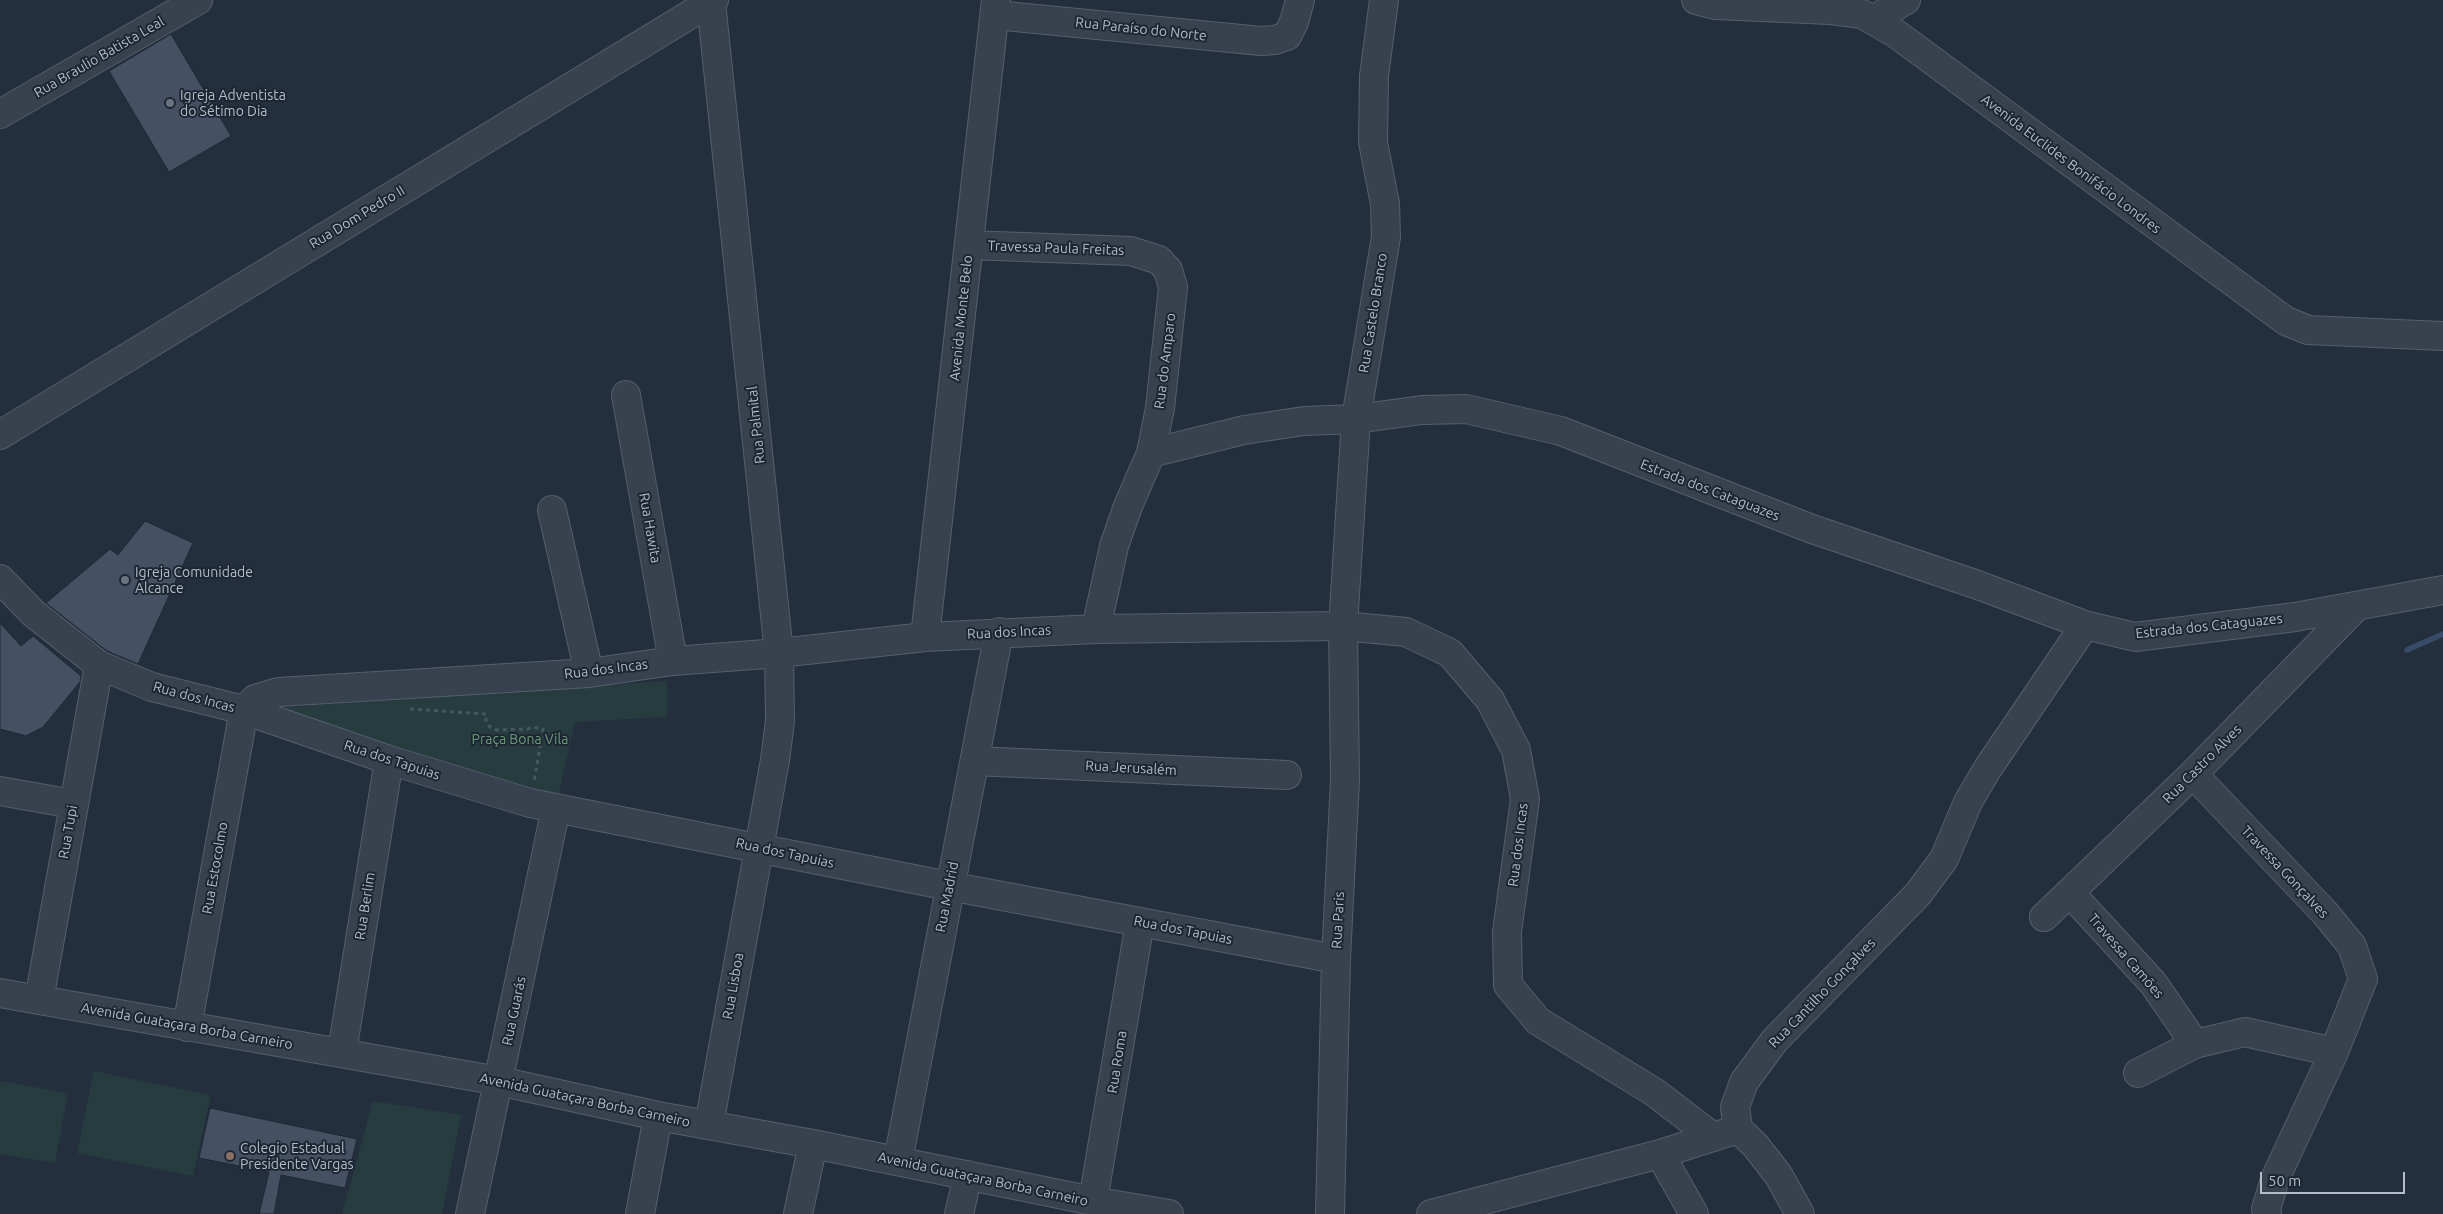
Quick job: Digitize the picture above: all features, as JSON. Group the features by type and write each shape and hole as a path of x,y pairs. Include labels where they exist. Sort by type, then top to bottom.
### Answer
{"street":[{"name":"Rua Braulio Batista Leal","path":"0,114 198,0"},
{"name":"Rua Paraíso do Norte","path":"995,7 1261,41 1275,40 1287,36 1294,22 1300,0"},
{"name":"Rua Castelo Branco","path":"1343,626 1356,419 1386,237 1384,204 1374,142 1374,76 1384,0"},
{"name":"Avenida Euclides Bonifácio Londres","path":"1696,0 1715,5 1831,10 1862,14 1895,33 2286,321 2308,330 2443,336"},
{"path":"1873,20 1906,0"},
{"name":"Rua Dom Pedro II","path":"0,435 713,1"},
{"name":"Rua Palmital","path":"713,1 780,653 780,721 775,760 758,847"},
{"name":"Avenida Monte Belo","path":"925,637 995,7"},
{"name":"Travessa Paula Freitas","path":"969,245 1132,251 1159,260 1168,270"},
{"name":"Rua do Amparo","path":"1151,453 1160,408 1173,287 1168,270"},
{"name":"Rua Hawita","path":"626,395 674,661"},
{"name":"Estrada dos Cataguazes","path":"1151,453 1244,430 1304,422 1356,419 1422,410 1466,409 1561,431 1812,529 1975,584 2085,625 2135,637 2295,617 2443,590"},
{"path":"1096,629 1114,546 1128,506 1151,453"},
{"path":"552,510 589,673"},
{"name":"Rua dos Incas","path":"0,579 33,613 99,665 152,687 244,710 255,699 279,692 589,673 674,661 780,653 925,637 999,632 1343,626 1406,632 1450,653 1490,700 1516,750 1525,799 1507,932 1508,985 1538,1021 1725,1133 1755,1146 1779,1176 1800,1214"},
{"name":"Rua Castro Alves","path":"2044,917 2071,894 2194,774 2356,607"},
{"name":"Rua Cantilho Gonçalves","path":"1725,1133 1744,1082 1775,1040 1918,894 1944,859 1968,802 1988,768 2085,625"},
{"name":"Rua Paris","path":"1330,1214 1336,959 1345,780 1343,626"},
{"name":"Rua Madrid","path":"898,1161 999,632"},
{"name":"Rua Tupi","path":"39,1000 99,665"},
{"name":"Rua dos Tapuias","path":"244,710 389,760 543,806 949,886 1336,959"},
{"name":"Rua Estocolmo","path":"187,1027 244,710"},
{"name":"Rua Berlim","path":"342,1052 389,760"},
{"name":"Rua Jerusalém","path":"974,761 1287,775"},
{"name":"Travessa Gonçalves","path":"2194,774 2325,912 2352,946 2363,979 2334,1052"},
{"path":"0,790 73,804"},
{"name":"Rua Guarás","path":"470,1214 499,1080 543,806"},
{"name":"Rua Lisboa","path":"709,1125 758,847"},
{"name":"Travessa Camões","path":"2071,894 2153,983 2195,1044"},
{"name":"Rua Roma","path":"1106,1207 1140,922"},
{"name":"Avenida Guataçara Borba Carneiro","path":"0,992 187,1027 499,1080 658,1116 968,1175 1106,1207 1169,1214"},
{"path":"2138,1073 2195,1044 2245,1032 2334,1052 2275,1179 2266,1209 2267,1214"},
{"path":"640,1214 658,1116"},
{"path":"1432,1214 1660,1154 1725,1133"},
{"path":"798,1214 813,1144"},
{"path":"1660,1154 1694,1214"},
{"path":"959,1214 968,1175"}],"path":[{"path":"409,709 486,714 486,722 490,728 496,730 528,729 533,727 543,729 543,806"}],"green space":[{"name":"Praça Bona Vila","path":"667,681 667,717 575,722 557,801 263,709"},
{"path":"94,1071 211,1095 193,1176 77,1153"},
{"path":"0,1081 68,1093 55,1163 0,1154"},
{"path":"373,1101 461,1115 442,1214 342,1214"}],"building":[{"name":"Igreja Adventista do Sétimo Dia","path":"171,34 231,136 169,172 109,71"},
{"name":"Igreja Comunidade Alcance","path":"145,521 193,543 138,664 107,651 46,603 110,549 118,555"},
{"path":"0,623 21,646 33,636 81,676 80,682 43,727 26,736 0,729"},
{"path":"210,1108 357,1139 345,1188 281,1175 274,1214 259,1214 269,1172 199,1158"}],"waterway":[{"path":"2407,650 2443,634"}],"place":[{"name":"Igreja Adventista do Sétimo Dia","path":"170,103"},
{"name":"Igreja Comunidade Alcance","path":"125,580"},
{"name":"Colegio Estadual Presidente Vargas","path":"230,1156"}]}
